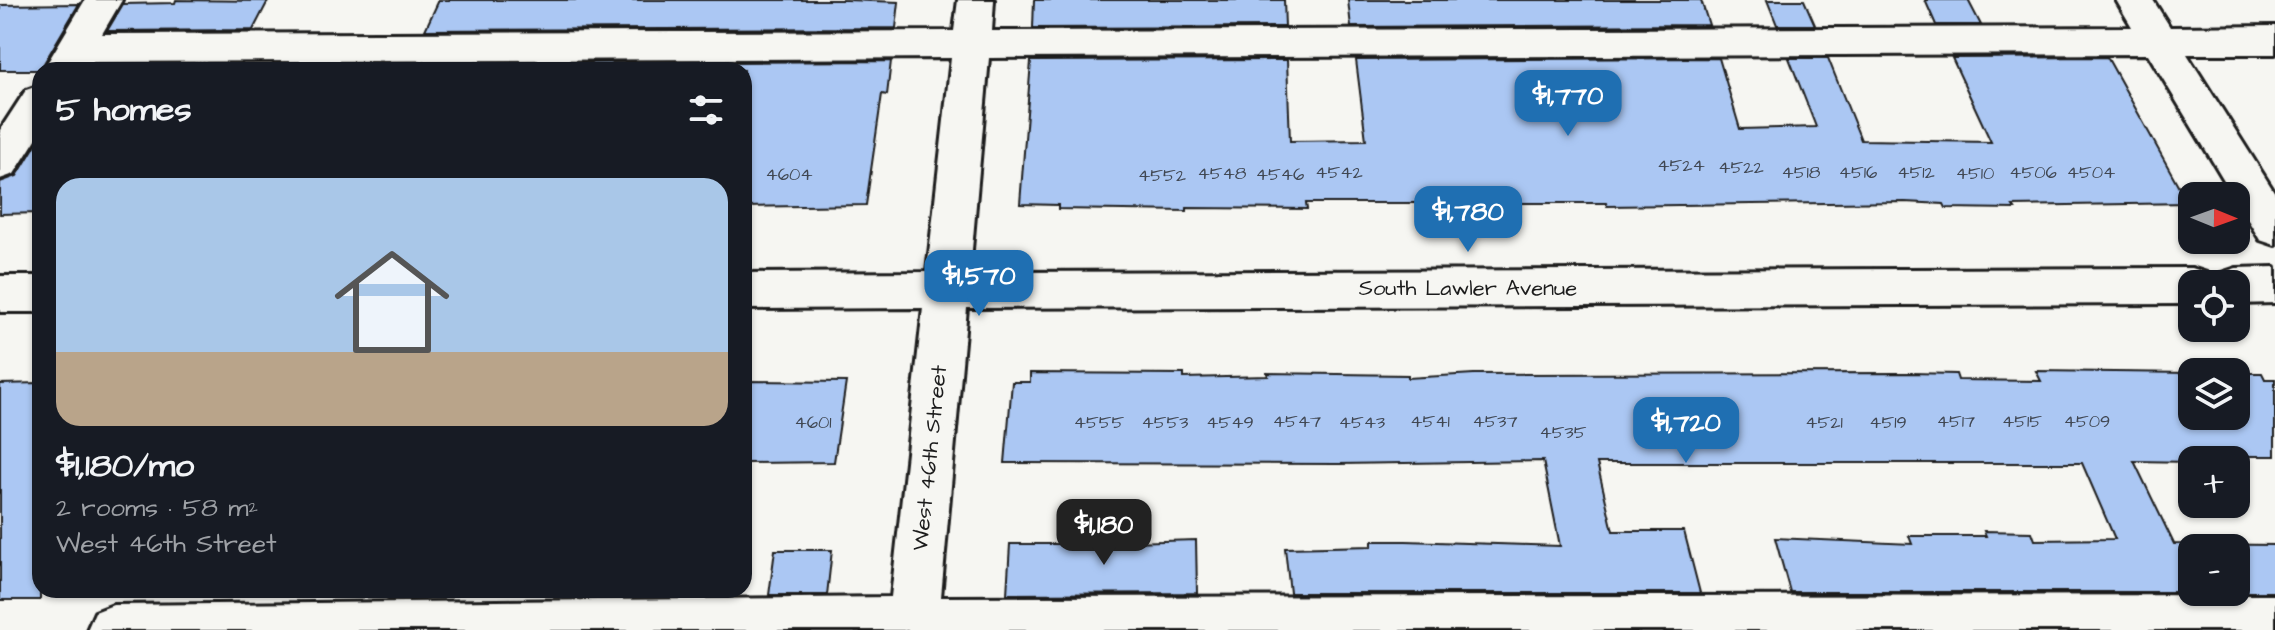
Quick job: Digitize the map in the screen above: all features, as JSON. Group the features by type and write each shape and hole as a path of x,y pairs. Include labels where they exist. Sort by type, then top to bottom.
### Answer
{"street":[{"path":"66,59 104,0"},
{"path":"2134,0 2275,228"},
{"path":"66,59 974,21 2275,40"},
{"name":"West 46th Street","path":"913,626 974,21"},
{"path":"0,163 32,113"},
{"path":"2250,286 2275,285"},
{"name":"South Lawler Avenue","path":"752,291 2178,286"},
{"path":"0,294 32,294"},
{"path":"113,630 2275,620"}],"building":[{"path":"176,0 268,1 253,30 107,31 123,4 175,3"},
{"path":"439,0 899,2 896,28 425,30"},
{"path":"1034,0 1284,0 1285,27 1033,28"},
{"path":"1348,0 1701,0 1709,25 1351,27"},
{"path":"1767,0 1804,0 1815,25 1777,25"},
{"path":"1925,0 1968,0 1981,25 1936,25"},
{"path":"79,4 45,62 32,62 32,70 0,70 0,5"},
{"path":"2107,57 2178,185 2178,203 2013,206 2015,209 1946,208 1944,204 1905,202 1607,206 1606,203 1306,203 1307,209 1187,208 1187,211 1058,209 1058,205 1020,204 1031,61 1287,60 1290,141 1366,140 1356,60 1719,58 1740,129 1816,127 1789,58 1828,58 1861,140 1991,142 1952,58"},
{"path":"891,61 887,95 882,94 866,205 752,207 752,62 731,62"},
{"path":"32,151 32,213 0,214 0,182 17,176"},
{"path":"2036,371 2178,373 2178,430 2250,430 2250,373 2262,373 2265,379 2275,379 2275,456 2250,456 2250,446 2178,446 2178,462 2134,461 2174,544 2178,544 2178,592 1790,592 1775,538 1912,544 1909,536 1986,536 1984,531 2032,532 2035,540 2115,539 2082,463 1597,463 1613,531 1684,531 1700,593 1290,593 1285,548 1372,546 1372,541 1560,546 1543,461 1005,463 1012,382 1030,382 1030,373 1184,374 1184,378 1268,376 1267,373 1408,375 1408,378 1474,374 1910,373 1956,374 1958,380 2041,381"},
{"path":"752,381 846,382 834,462 752,463"},
{"path":"32,383 32,598 40,600 0,600 0,384"},
{"path":"1131,533 1131,542 1196,540 1197,593 1007,594 1010,544 1081,544 1081,534"},
{"path":"2250,545 2275,545 2275,592 2250,592"},
{"path":"775,550 832,550 827,595 769,595"}]}
